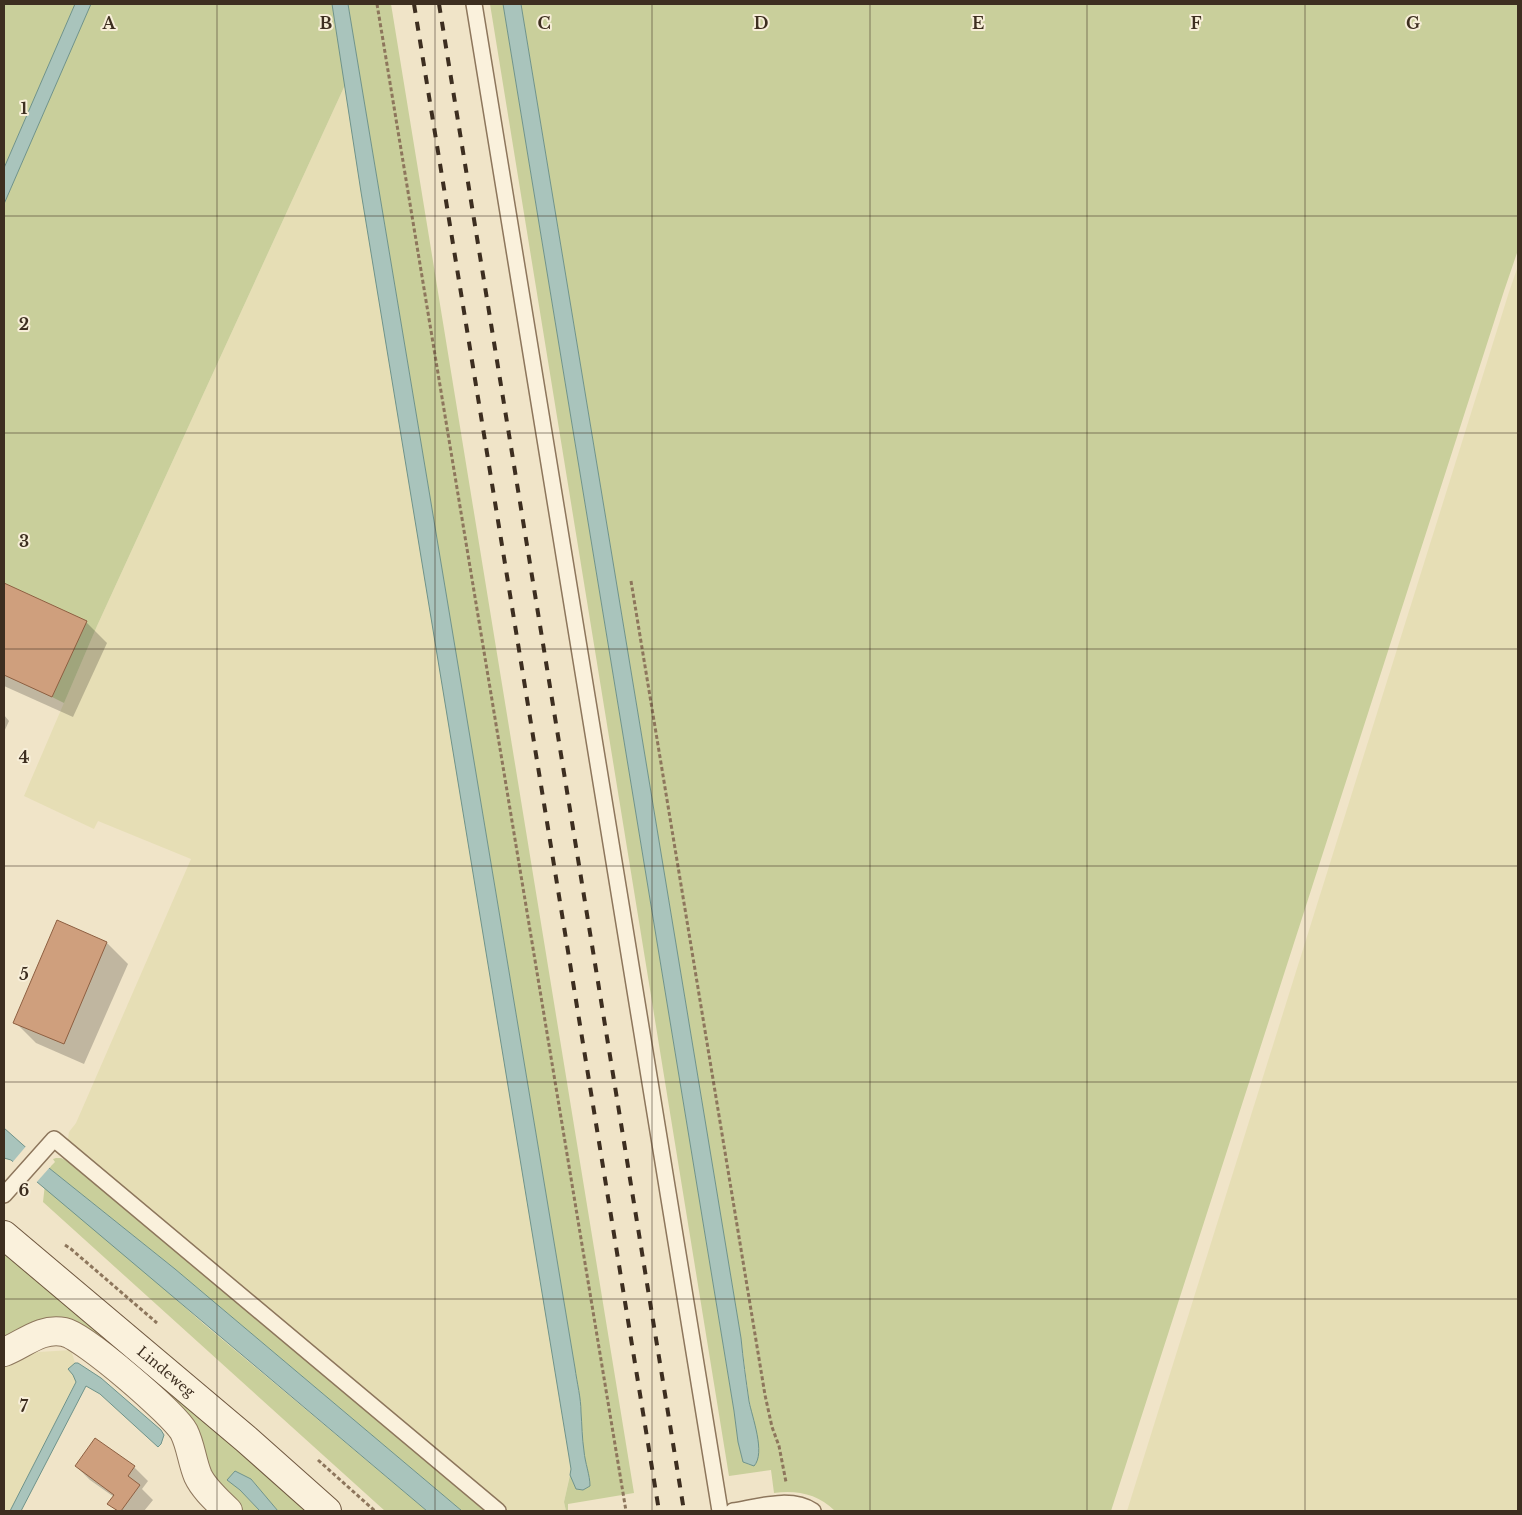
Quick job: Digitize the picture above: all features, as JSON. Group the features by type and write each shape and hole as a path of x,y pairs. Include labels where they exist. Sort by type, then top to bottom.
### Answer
{"main road":[{"name":"Lindeweg","path":"4,1235 246,1439 327,1511"},
{"path":"4,1352 43,1333 64,1332 84,1342 162,1407 178,1424 188,1442 198,1476 228,1511"}],"lane":[{"path":"474,4 720,1511"},
{"path":"4,1195 54,1140 498,1511"},
{"path":"733,1511 790,1504 805,1506 813,1511"}],"path":[{"path":"377,4 626,1511"},
{"path":"632,581 765,1395 772,1427 779,1446 790,1504"}],"shaded area":[{"path":"345,85 571,1469 564,1502 566,1511 508,1511 77,1150 68,1139 69,1132 76,1123 191,859 98,821 94,829 24,796 97,626"},
{"path":"1518,266 1518,1511 1127,1511 1509,292"},
{"path":"71,1350 75,1363 68,1369 76,1381 10,1511 4,1511 4,1362 23,1353"}],"green space":[{"path":"4,4 75,4 4,168"},
{"path":"91,4 332,4 345,85 97,626 64,703 52,697 86,621 4,583 4,204"},
{"path":"348,4 391,4 634,1493 568,1504 568,1511 566,1511 564,1502 570,1475 576,1489 583,1490 590,1486 583,1446 580,1395"},
{"path":"490,4 503,4 738,1442 743,1462 750,1465 759,1451 521,4 1518,4 1518,250 1111,1511 835,1511 814,1497 791,1492 774,1493 771,1470 729,1476"},
{"path":"61,1158 71,1163 487,1511 462,1511 175,1269 49,1168 55,1162 53,1159"},
{"path":"45,1184 205,1325 427,1511 385,1511 43,1202"},
{"path":"4,1253 218,1431 308,1511 278,1511 251,1479 235,1471 228,1480 260,1511 238,1511 205,1472 66,1324 4,1338"}],"water":[{"path":"75,4 91,4 4,204 4,168"},
{"path":"332,4 348,4 580,1396 583,1446 590,1486 583,1490 576,1489 570,1475 571,1469 361,192"},
{"path":"503,4 521,4 741,1338 749,1401 757,1435 759,1453 754,1466 743,1462 738,1442"},
{"path":"4,1128 49,1168 175,1269 462,1511 427,1511 11,1160 4,1158"},
{"path":"75,1363 101,1378 161,1430 164,1435 161,1444 158,1447 100,1394 86,1386 21,1511 10,1511 76,1382 68,1369"},
{"path":"235,1471 251,1479 278,1511 260,1511 240,1490 227,1480"}],"pier":[{"path":"27,1145 51,1166 35,1184 11,1164"}],"building":[{"path":"4,583 87,621 52,697 4,675"},
{"path":"57,920 107,942 64,1044 13,1023"},
{"path":"95,1438 135,1466 128,1476 140,1485 121,1511 107,1504 114,1495 75,1466"}],"railway":[{"path":"414,4 659,1511"},
{"path":"439,4 684,1511"}]}
